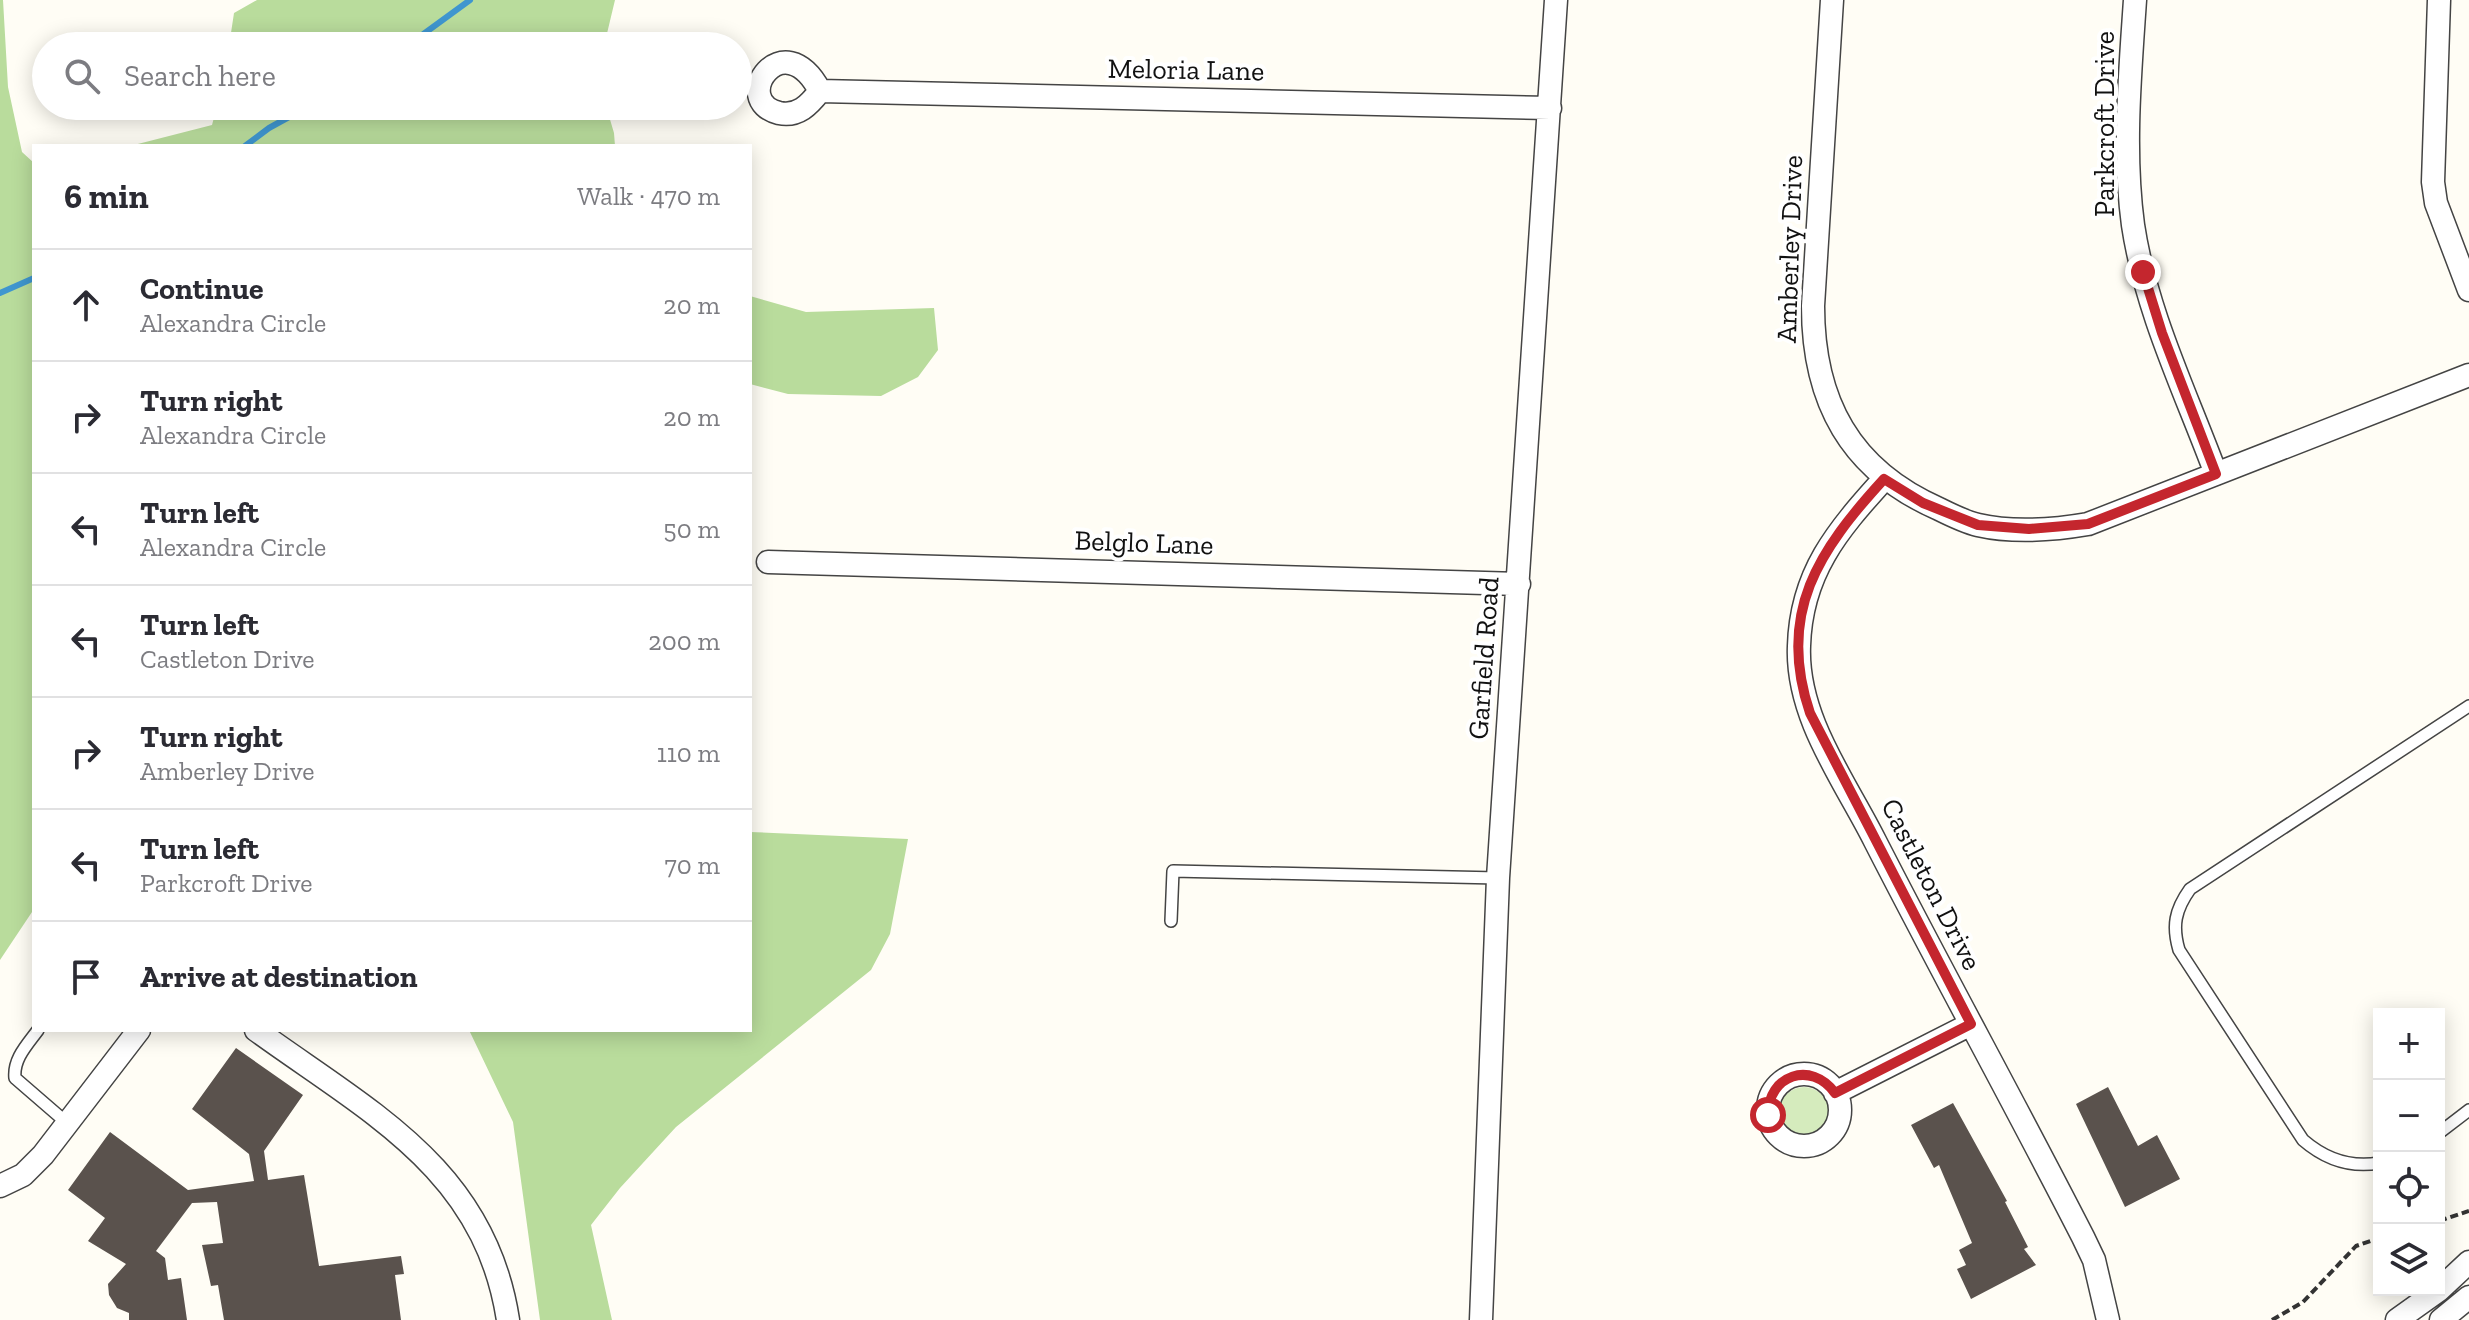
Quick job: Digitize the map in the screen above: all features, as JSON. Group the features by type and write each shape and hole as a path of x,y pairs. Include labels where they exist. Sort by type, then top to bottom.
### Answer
{"street":[{"name":"Garfield Road","path":"1481,1320 1498,878 1556,0"},
{"name":"Amberley Drive","path":"1832,0 1814,292 1815,357 1830,405 1849,438 1884,479 1923,503 1978,525 2029,529 2088,524 2469,375"},
{"name":"Parkcroft Drive","path":"2135,0 2128,122 2128,174 2133,226 2162,333 2216,474"},
{"path":"2439,0 2433,182 2436,203 2469,290"},
{"name":"Meloria Lane","path":"820,91 1550,108"},
{"name":"Castleton Drive","path":"1884,479 1832,540 1812,576 1801,616 1800,674 1810,713 2094,1260 2108,1320"},
{"name":"Belglo Lane","path":"768,562 1519,584"},
{"path":"1835,1093 1971,1024"},
{"path":"0,1186 23,1175 43,1155 137,1032"},
{"path":"259,1032 387,1124 446,1178 473,1215 492,1252 508,1320"},
{"path":"2445,1284 2469,1262"},
{"path":"2397,1320 2431,1296"},
{"path":"2441,1320 2469,1297"}],"lane":[{"path":"2373,1164 2338,1161 2313,1149 2303,1140 2179,950 2175,936 2176,910 2190,889 2469,706"},
{"path":"1171,921 1173,871 1498,878"},
{"path":"37,1032 18,1058 14,1068 15,1078 67,1123"},
{"path":"2445,1128 2469,1110"}],"path":[{"path":"2445,1219 2469,1211"},
{"path":"2272,1320 2303,1302 2356,1246 2373,1240"}],"green space":[{"path":"0,0 3,0 8,87 22,152 32,161 32,912 0,960"},
{"path":"257,0 615,0 607,32 231,32 234,13"},
{"path":"213,120 610,120 615,144 138,144 212,125"},
{"path":"752,297 806,312 934,308 938,350 918,377 881,396 788,394 752,385"},
{"path":"752,832 908,839 890,934 871,970 676,1127 591,1225 612,1320 540,1320 513,1122 470,1032 752,1032"},
{"path":"1804,1087 1822,1094 1829,1112 1822,1130 1804,1137 1786,1130 1779,1112 1786,1094"}],"building":[{"path":"236,1048 303,1095 264,1151 268,1180 304,1175 319,1266 401,1256 404,1274 395,1275 401,1320 224,1320 218,1285 211,1286 202,1245 223,1243 217,1202 192,1203 156,1251 165,1258 168,1280 181,1278 187,1320 129,1320 129,1313 117,1308 109,1295 108,1284 126,1264 88,1241 105,1218 68,1190 110,1132 188,1190 254,1181 249,1154 192,1109"},
{"path":"2108,1087 2138,1146 2157,1135 2180,1179 2125,1207 2076,1104"},
{"path":"1953,1103 2007,1201 2028,1247 2024,1249 2036,1265 1971,1299 1957,1269 1966,1265 1959,1250 1972,1243 1939,1165 1934,1168 1911,1125"}],"waterway":[{"path":"426,32 470,0"},
{"path":"248,144 284,120"},
{"path":"0,293 32,279"}],"route":[{"path":"1768,1115 1768,1106 1776,1088 1793,1076 1812,1075 1829,1085 1835,1093 1971,1024 1805,700 1799,648 1801,616 1812,576 1832,540 1884,479 1923,503 1978,525 2029,529 2088,524 2216,474 2162,333 2143,272"}]}
